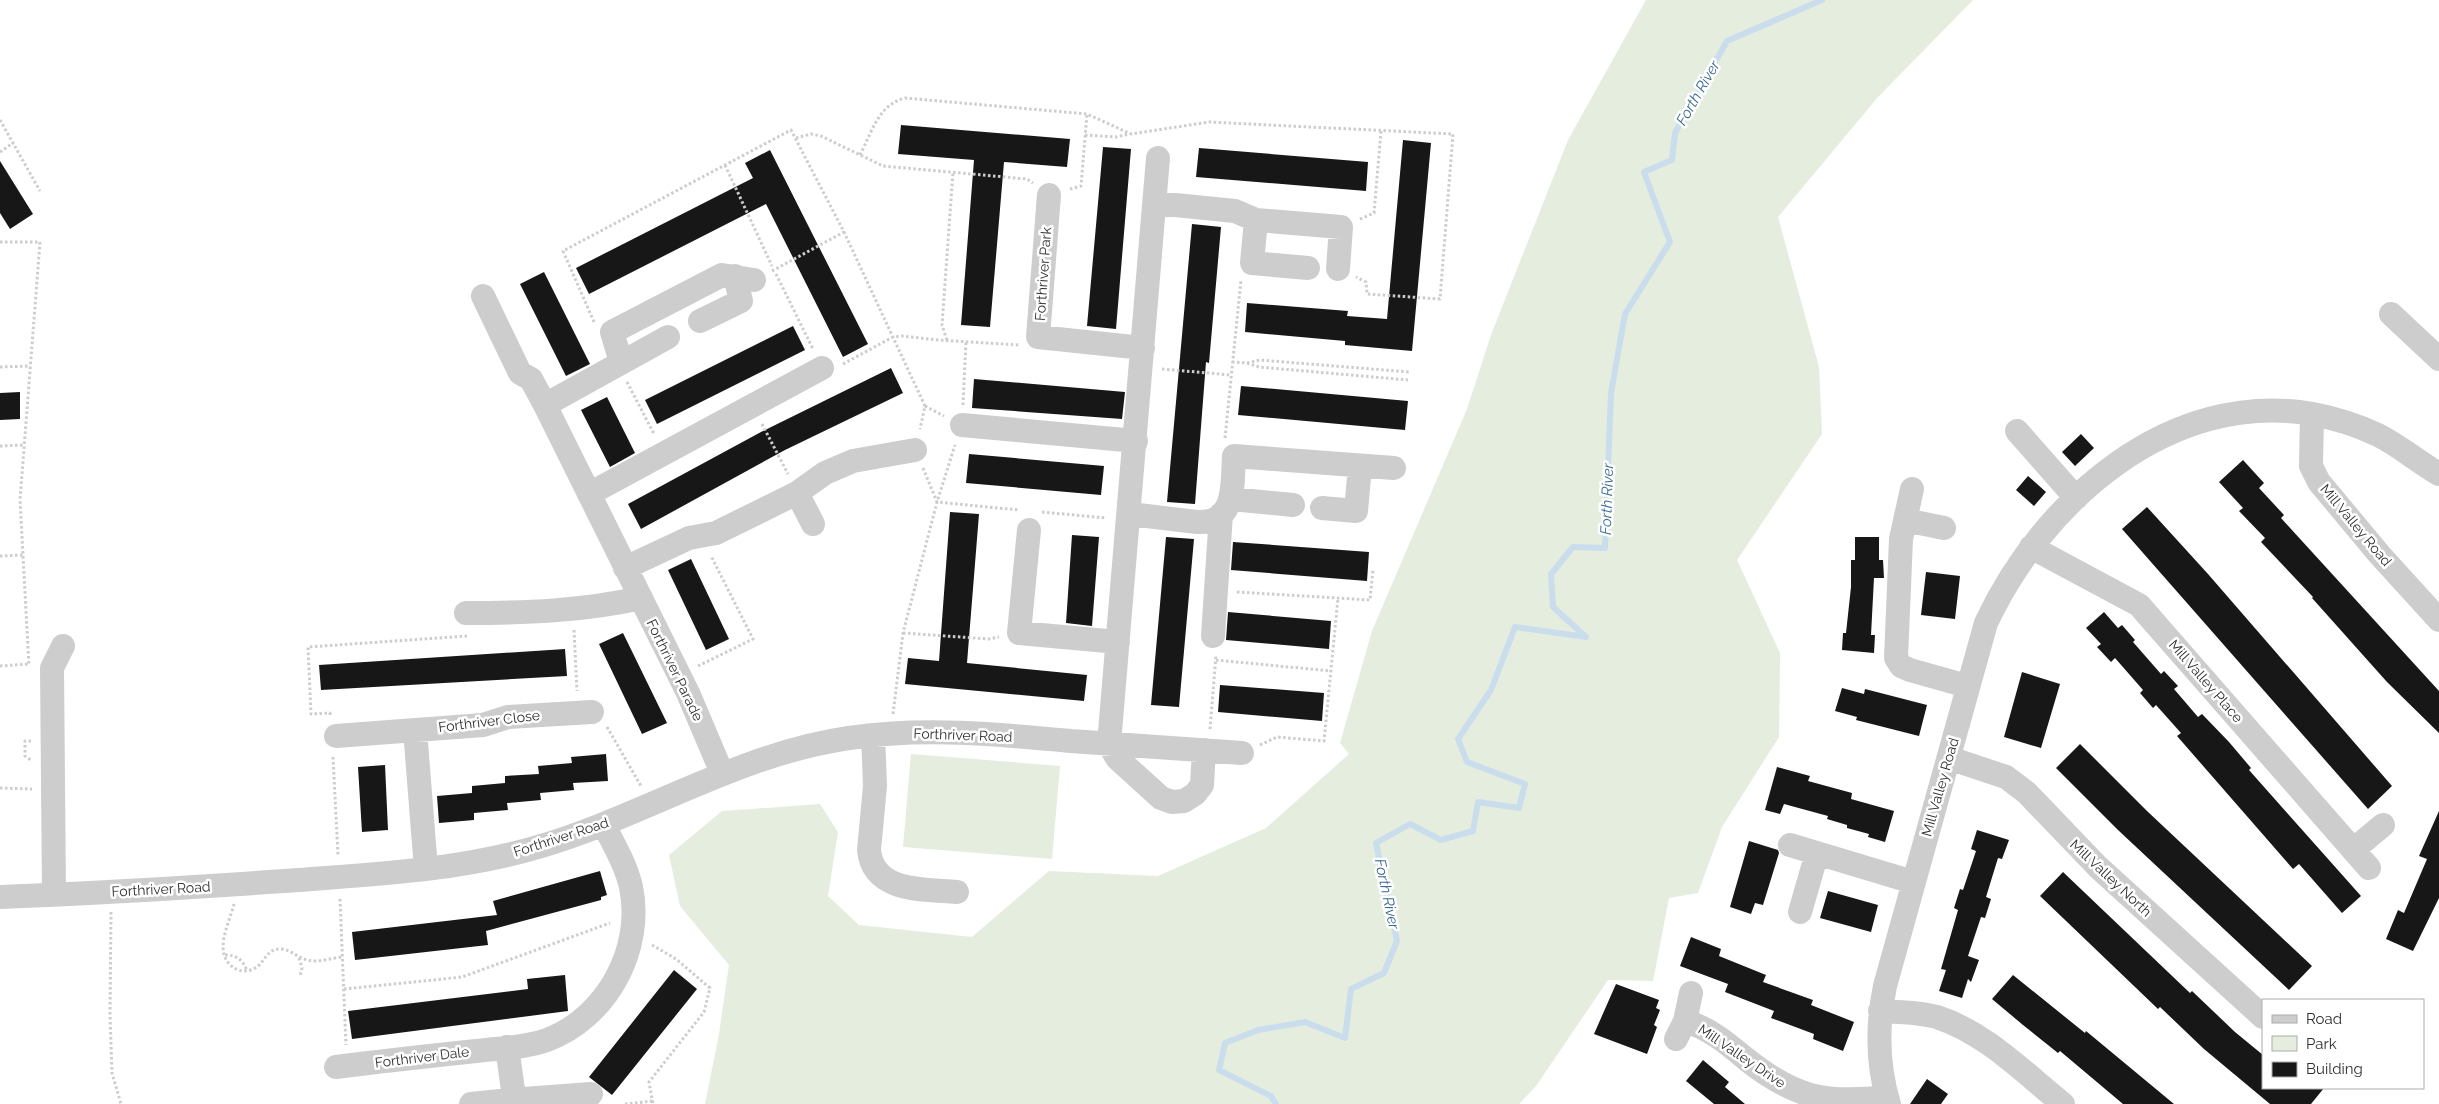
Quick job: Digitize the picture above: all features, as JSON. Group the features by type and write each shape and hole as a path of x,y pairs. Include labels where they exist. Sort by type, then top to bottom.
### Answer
{"street":[{"path":"1158,158 1130,514 1108,744 1117,758 1161,798 1172,802 1184,801 1195,794 1202,785 1204,750"},
{"name":"Forthriver Park","path":"1049,195 1038,337 1142,357"},
{"path":"1155,203 1235,211 1256,220 1341,228 1338,270"},
{"path":"1256,220 1252,263 1308,268"},
{"path":"621,362 612,332 722,275 744,278 740,301 700,321"},
{"name":"Forthriver Parade","path":"483,296 520,373 531,379 545,405 679,676 722,773"},
{"path":"2391,314 2435,348"},
{"path":"545,405 668,337"},
{"path":"589,494 822,368"},
{"name":"Mill Valley Road","path":"1888,1101 1879,1049 1880,1010 1913,882 1949,758 1967,686 1990,616 2000,594 2031,547 2076,498 2117,462 2167,434 2213,417 2269,409 2312,414 2377,435 2439,474"},
{"name":"Mill Valley Road","path":"2312,414 2311,466 2319,482 2379,554 2439,620"},
{"path":"962,425 1136,441"},
{"path":"2017,431 2076,498"},
{"path":"625,568 689,538 716,533 797,493 825,473 853,461 915,450"},
{"path":"1213,636 1216,591 1234,456 1394,468"},
{"path":"1322,508 1356,511 1360,466"},
{"path":"1912,489 1902,539 1896,658 1901,666 1910,670 1967,686"},
{"path":"797,493 813,524"},
{"path":"1130,514 1207,522 1226,507 1293,505"},
{"path":"1905,520 1944,528"},
{"path":"1029,530 1019,633 1118,642"},
{"name":"Mill Valley Place","path":"2031,547 2138,605 2369,868"},
{"path":"466,613 510,613 592,608 640,598"},
{"path":"54,894 52,668 63,646"},
{"name":"Forthriver Close","path":"333,737 483,725 508,717 585,712"},
{"path":"415,730 426,869"},
{"name":"Forthriver Road","path":"0,897 112,892 340,877 426,869 496,858 538,847 604,825 722,773 783,751 882,735 951,731 1108,744 1242,752"},
{"path":"882,735 869,850 870,860 874,869 887,880 904,888 958,892"},
{"name":"Mill Valley North","path":"1949,758 2006,777 2028,793 2098,867 2262,1016"},
{"name":"Forthriver Dale","path":"341,1066 529,1045 566,1031 599,1005 620,973 626,957 633,918 631,888 626,870 604,825"},
{"path":"2353,850 2383,825"},
{"path":"1790,845 1913,882"},
{"path":"1800,912 1817,853"},
{"name":"Mill Valley Drive","path":"1691,993 1680,1030 1700,1026 1723,1040 1766,1075 1802,1095 1834,1102 1888,1101"},
{"path":"1880,1010 1935,1017 1960,1026 1983,1038 2063,1104"},
{"path":"507,1047 512,1090 510,1100"},
{"path":"471,1104 591,1094"}],"path":[{"path":"860,155 880,116 891,102 905,98 1087,114 1131,134"},
{"path":"796,138 811,134 821,136 883,166 1027,179 1049,195 1081,186 1087,114"},
{"path":"0,120 40,191"},
{"path":"1085,134 1116,137 1209,122 1453,134 1440,299 1367,294 1366,282 1338,270"},
{"path":"612,332 594,322 563,251 791,130 844,232 925,406 915,450 937,502"},
{"path":"1341,228 1374,213 1381,131"},
{"path":"0,152 13,143"},
{"path":"947,340 942,325 953,172"},
{"path":"744,278 844,232"},
{"path":"0,242 40,242 20,500 29,674"},
{"path":"1234,456 1224,442 1241,278 1252,263"},
{"path":"822,368 834,369 893,337 902,336 1016,346 1038,337"},
{"path":"882,735 903,633 937,502 962,425 966,341"},
{"path":"1142,357 1231,375"},
{"path":"1232,362 1247,363 1260,360 1409,372"},
{"path":"621,362 627,383 664,454"},
{"path":"1247,363 1258,368 1408,380"},
{"path":"0,367 30,366"},
{"path":"764,428 797,493"},
{"path":"0,446 23,444"},
{"path":"679,676 753,639 701,536"},
{"path":"0,556 23,555"},
{"path":"1216,591 1370,600 1373,569"},
{"path":"1242,752 1278,737 1324,741 1338,598"},
{"path":"574,629 585,712 610,729 639,781"},
{"path":"564,630 582,629"},
{"path":"903,633 989,639 1019,633"},
{"path":"340,877 333,737 330,713 310,714 308,647 475,636"},
{"path":"1210,726 1217,646 1213,636"},
{"path":"1216,660 1331,670"},
{"path":"0,666 29,664"},
{"path":"25,756 25,741 32,741 32,731"},
{"path":"0,788 53,788"},
{"path":"239,884 230,919 222,939 224,955 231,966 241,971 247,971 258,966 266,955 277,949 289,949 299,957 310,961 342,957"},
{"path":"112,892 110,1015 112,1073 121,1104"},
{"path":"344,990 462,977 612,923 633,918"},
{"path":"341,919 344,990 341,1066"},
{"path":"625,1104 653,1103 649,1082 704,1012 710,988 676,959 648,943"},
{"path":"224,955 232,955 240,960 247,971"},
{"path":"299,957 302,968 300,976"}],"green space":[{"path":"1646,0 1973,0 1878,97 1778,217 1819,367 1822,434 1737,560 1780,653 1779,737 1722,827 1698,893 1669,898 1653,981 1608,980 1536,1086 1519,1104 705,1104 719,1034 729,965 680,906 669,855 722,811 820,804 838,832 828,896 859,925 972,937 1049,871 1158,876 1266,828 1349,754 1340,743 1372,631 1467,409 1491,335 1568,140"},
{"path":"911,754 1060,766 1052,859 903,847"}],"building":[{"path":"901,125 1070,139 1067,167 1004,162 990,327 961,325 974,160 898,154"},
{"path":"1403,140 1431,143 1412,351 1345,345 1345,341 1245,332 1247,303 1348,311 1347,316 1387,319"},
{"path":"1103,147 1131,149 1116,329 1087,326"},
{"path":"1199,148 1368,162 1366,191 1196,177"},
{"path":"770,150 868,344 843,357 766,204 589,294 576,268 753,178 745,163"},
{"path":"0,161 33,214 10,229 0,213"},
{"path":"1192,224 1221,227 1209,363 1206,362 1195,504 1167,502"},
{"path":"544,272 590,364 566,376 520,284"},
{"path":"793,326 805,350 657,424 645,400"},
{"path":"891,368 903,393 785,450 641,529 628,504 761,432"},
{"path":"974,379 1125,392 1122,419 972,408"},
{"path":"1241,386 1408,401 1405,430 1238,415"},
{"path":"20,392 20,419 0,420 0,393"},
{"path":"607,397 635,453 610,467 581,410"},
{"path":"2081,434 2094,448 2075,466 2062,452"},
{"path":"969,454 1104,466 1101,495 966,483"},
{"path":"2243,460 2264,483 2259,488 2284,515 2281,518 2439,691 2439,733 2387,682 2313,597 2261,542 2265,538 2239,511 2243,508 2219,482"},
{"path":"2028,476 2046,492 2034,506 2016,490"},
{"path":"2147,507 2208,574 2392,786 2368,809 2122,529"},
{"path":"950,512 979,514 967,663 1087,675 1084,701 905,684 908,658 939,661"},
{"path":"1072,535 1099,537 1092,626 1066,623"},
{"path":"1166,537 1194,539 1179,707 1151,705"},
{"path":"1855,537 1879,537 1879,560 1883,560 1884,578 1874,578 1871,635 1875,635 1874,653 1842,650 1843,633 1846,633 1851,587 1851,560 1855,560"},
{"path":"1233,542 1369,552 1367,581 1231,570"},
{"path":"691,559 729,639 706,650 668,570"},
{"path":"1926,572 1960,576 1955,619 1921,615"},
{"path":"1228,612 1331,621 1329,649 1226,640"},
{"path":"2104,612 2118,628 2122,625 2135,640 2133,642 2161,674 2164,671 2178,686 2174,689 2198,717 2202,714 2229,742 2251,768 2249,770 2361,896 2342,913 2299,864 2293,869 2177,736 2181,733 2156,705 2153,708 2140,693 2143,690 2115,658 2111,662 2097,647 2101,644 2086,628"},
{"path":"623,633 667,723 642,734 599,644"},
{"path":"565,649 567,676 321,690 319,665"},
{"path":"2022,672 2060,684 2041,748 2004,737"},
{"path":"1220,685 1324,693 1322,721 1218,712"},
{"path":"1842,688 1864,694 1865,689 1927,705 1919,736 1856,720 1857,717 1835,711"},
{"path":"2080,744 2147,811 2312,966 2289,990 2118,830 2056,768"},
{"path":"606,754 608,781 573,783 574,790 540,793 541,800 507,803 508,810 474,813 474,820 439,823 437,796 472,793 472,786 505,783 505,776 539,774 538,766 572,763 571,757"},
{"path":"385,765 388,830 362,832 358,767"},
{"path":"1777,767 1810,776 1808,781 1852,793 1851,799 1894,811 1885,842 1868,837 1869,834 1847,828 1847,825 1827,819 1828,816 1784,804 1780,814 1765,810"},
{"path":"2439,811 2439,898 2413,951 2386,939 2398,910 2404,913 2427,859 2419,856"},
{"path":"1977,830 2009,840 2002,859 1998,858 1986,897 1991,899 1985,918 1981,917 1968,956 1979,960 1971,982 1968,979 1962,998 1939,991 1946,970 1941,969 1958,910 1954,908 1960,889 1963,890 1976,851 1971,849"},
{"path":"1749,841 1778,850 1779,853 1763,905 1755,903 1751,914 1730,907"},
{"path":"600,871 607,895 601,897 601,900 486,931 488,945 355,960 352,932 497,915 493,901"},
{"path":"2063,872 2190,993 2192,991 2235,1032 2262,1054 2262,1089 2323,1089 2311,1104 2270,1104 2204,1049 2160,1007 2158,1009 2040,896"},
{"path":"1828,891 1878,905 1871,932 1820,918"},
{"path":"1691,937 1721,949 1719,956 1766,975 1763,982 1813,1000 1811,1005 1854,1022 1843,1051 1813,1039 1814,1034 1771,1018 1774,1011 1725,992 1728,984 1680,966"},
{"path":"674,970 697,989 612,1095 589,1077"},
{"path":"565,975 568,1011 352,1039 348,1011 528,989 527,979"},
{"path":"2013,975 2085,1033 2086,1031 2174,1104 2123,1104 2060,1051 2058,1053 2023,1025 1992,999"},
{"path":"1616,984 1659,1000 1656,1008 1660,1010 1654,1025 1657,1027 1647,1054 1594,1034"},
{"path":"1703,1060 1729,1082 1725,1087 1745,1104 1714,1104 1686,1081"},
{"path":"1927,1079 1948,1094 1941,1104 1910,1104"}],"waterway":[{"name":"Forth River","path":"1276,1104 1271,1096 1219,1070 1225,1043 1258,1030 1305,1022 1345,1038 1351,989 1384,973 1397,941 1376,843 1410,824 1441,840 1473,831 1478,802 1519,808 1525,784 1467,762 1458,739 1491,690 1515,627 1586,637 1553,607 1551,574 1573,547 1605,548 1611,393 1625,314 1670,242 1644,172 1672,160 1675,133 1727,41 1822,0"}]}
